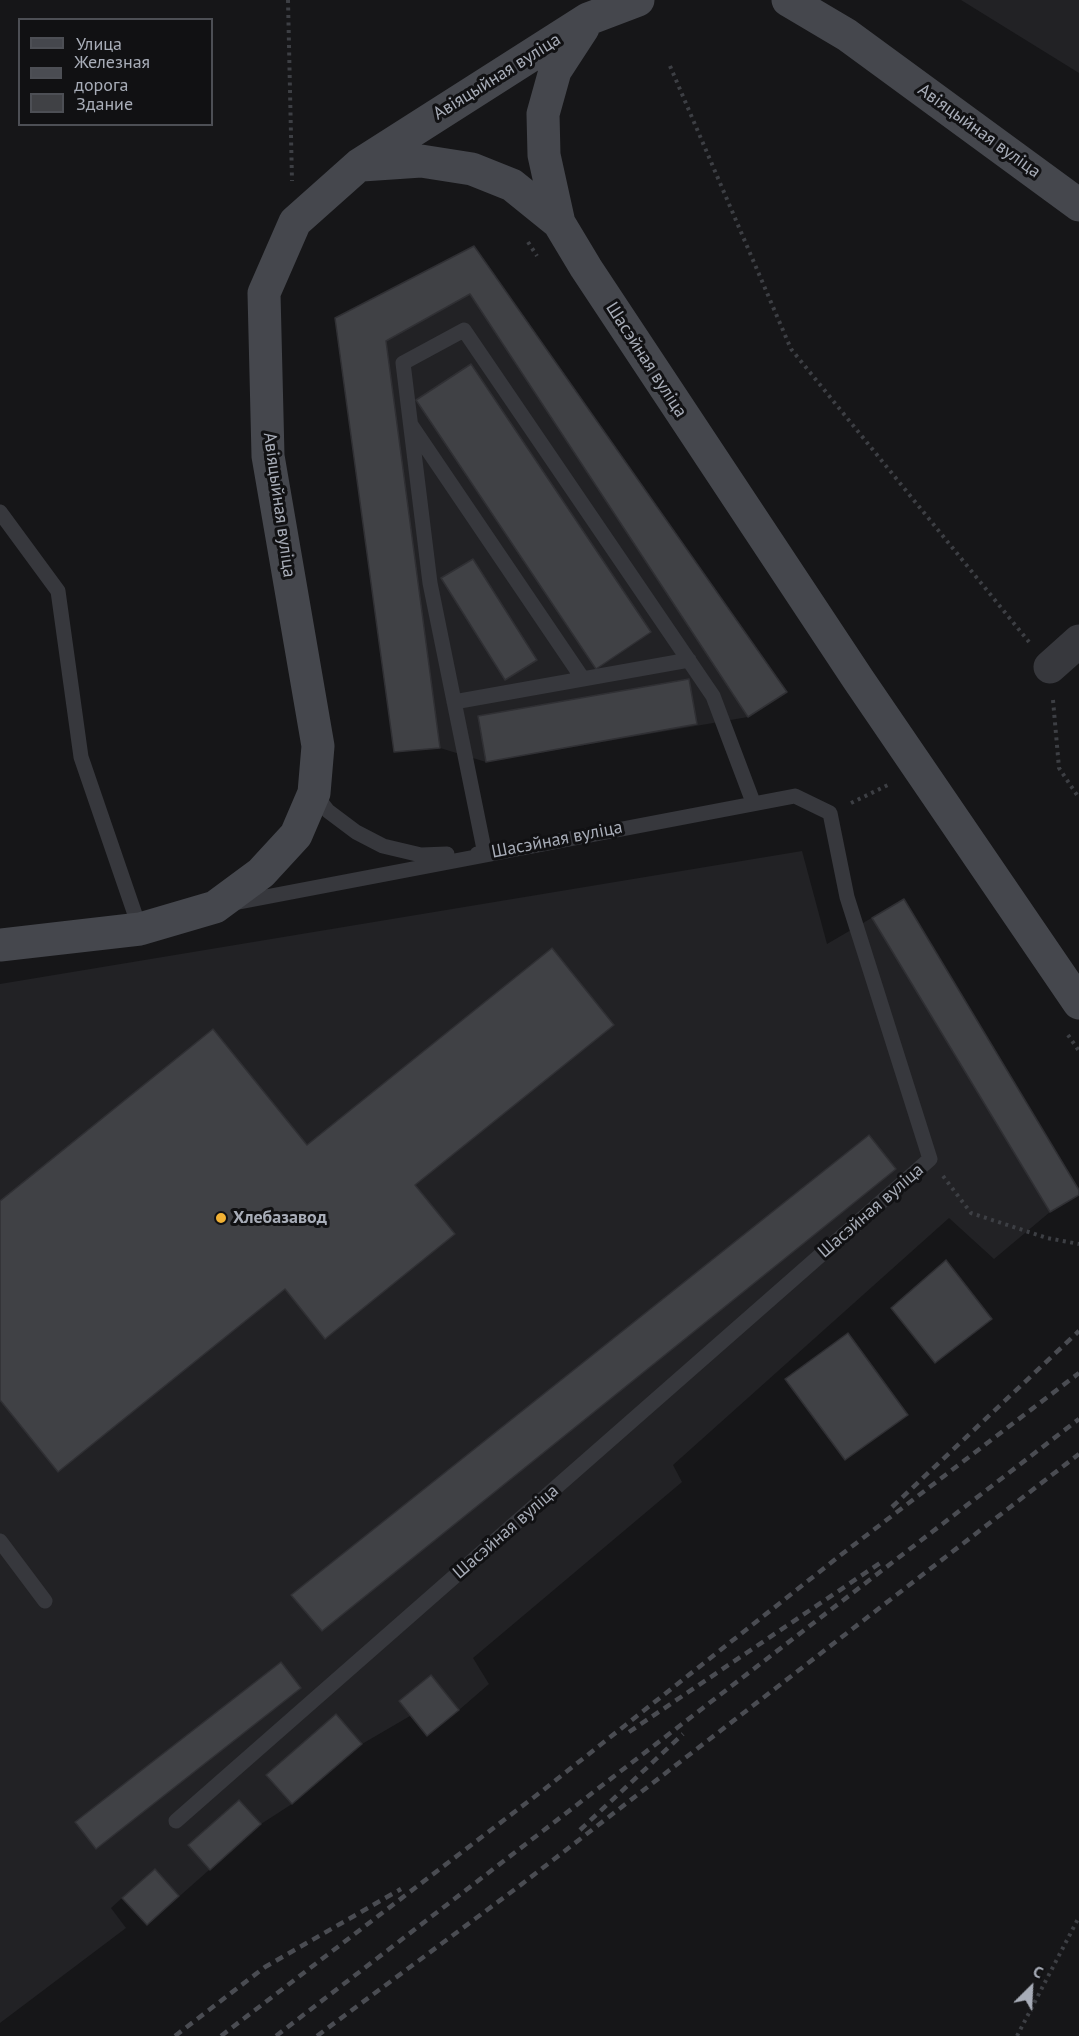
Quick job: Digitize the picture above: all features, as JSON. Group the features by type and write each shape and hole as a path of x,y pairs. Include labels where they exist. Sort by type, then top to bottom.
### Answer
{"main road":[{"name":"Авіяцыйная вуліца","path":"0,945 140,929 215,907 261,873 296,835 314,793 318,746 268,456 264,293 295,222 359,165 588,19 638,0"},
{"name":"Авіяцыйная вуліца","path":"788,0 847,35 1079,205"},
{"path":"559,223 544,155 543,114 555,71 588,19"},
{"path":"359,165 421,161 472,169 512,185 559,223"},
{"name":"Шасэйная вуліца","path":"559,223 592,278 851,669 1079,1003"}],"street":[{"path":"1050,667 1079,640"}],"lane":[{"path":"314,793 328,811 356,832 383,846 421,855 485,854 430,583 403,363 464,330 713,696 753,802"},
{"path":"410,422 583,679"},
{"path":"0,512 58,591 81,758 140,929"},
{"path":"454,702 689,660"},
{"name":"Шасэйная вуліца","path":"176,1821 930,1159 847,897 830,813 795,796 753,802 215,907"},
{"path":"0,1540 45,1601"}],"path":[{"path":"288,0 293,227"},
{"path":"670,66 791,350 1050,667 1059,768 1079,798"},
{"path":"830,813 896,781"},
{"path":"930,1159 971,1213 1047,1238 1079,1244"},
{"path":"1017,2036 1079,1917"}],"shaded area":[{"path":"961,0 1079,0 1079,73"},
{"path":"474,246 787,692 748,717 486,762 440,748 394,752 335,318"},
{"path":"802,851 827,944 904,899 1079,1190 1079,1195 1050,1212 994,1259 949,1218 673,1465 682,1482 473,1658 489,1684 459,1710 427,1736 410,1716 362,1744 292,1804 261,1824 147,1925 122,1898 111,1908 126,1928 0,2023 0,984"}],"building":[{"path":"474,246 787,692 748,717 470,294 386,341 440,748 394,752 335,318"},
{"path":"471,364 651,632 596,669 416,400"},
{"path":"473,559 537,660 505,680 441,578"},
{"path":"689,679 697,724 486,762 478,716"},
{"path":"904,899 1079,1190 1079,1195 1050,1212 872,918"},
{"name":"Хлебазавод","path":"552,948 614,1025 415,1185 455,1234 325,1339 285,1289 58,1472 0,1400 0,1201 213,1029 307,1145"},
{"path":"869,1135 896,1169 322,1631 291,1595"},
{"path":"946,1260 992,1319 935,1363 891,1308"},
{"path":"848,1333 908,1415 845,1460 785,1379"},
{"path":"281,1662 301,1688 96,1849 75,1822"},
{"path":"431,1675 459,1710 427,1736 399,1701"},
{"path":"336,1714 362,1744 292,1804 266,1775"},
{"path":"239,1800 261,1824 210,1870 188,1845"},
{"path":"155,1869 179,1896 147,1925 122,1898"}],"railway":[{"path":"892,1507 1079,1331"},
{"path":"221,2036 542,1791 842,1554 1079,1373"},
{"path":"276,2036 1079,1419"},
{"path":"317,2036 518,1887 1079,1454"},
{"path":"629,1732 883,1561"},
{"path":"580,1830 683,1734"},
{"path":"175,2036 265,1967 401,1889"}],"place":[{"name":"Хлебазавод","path":"221,1218"}]}
